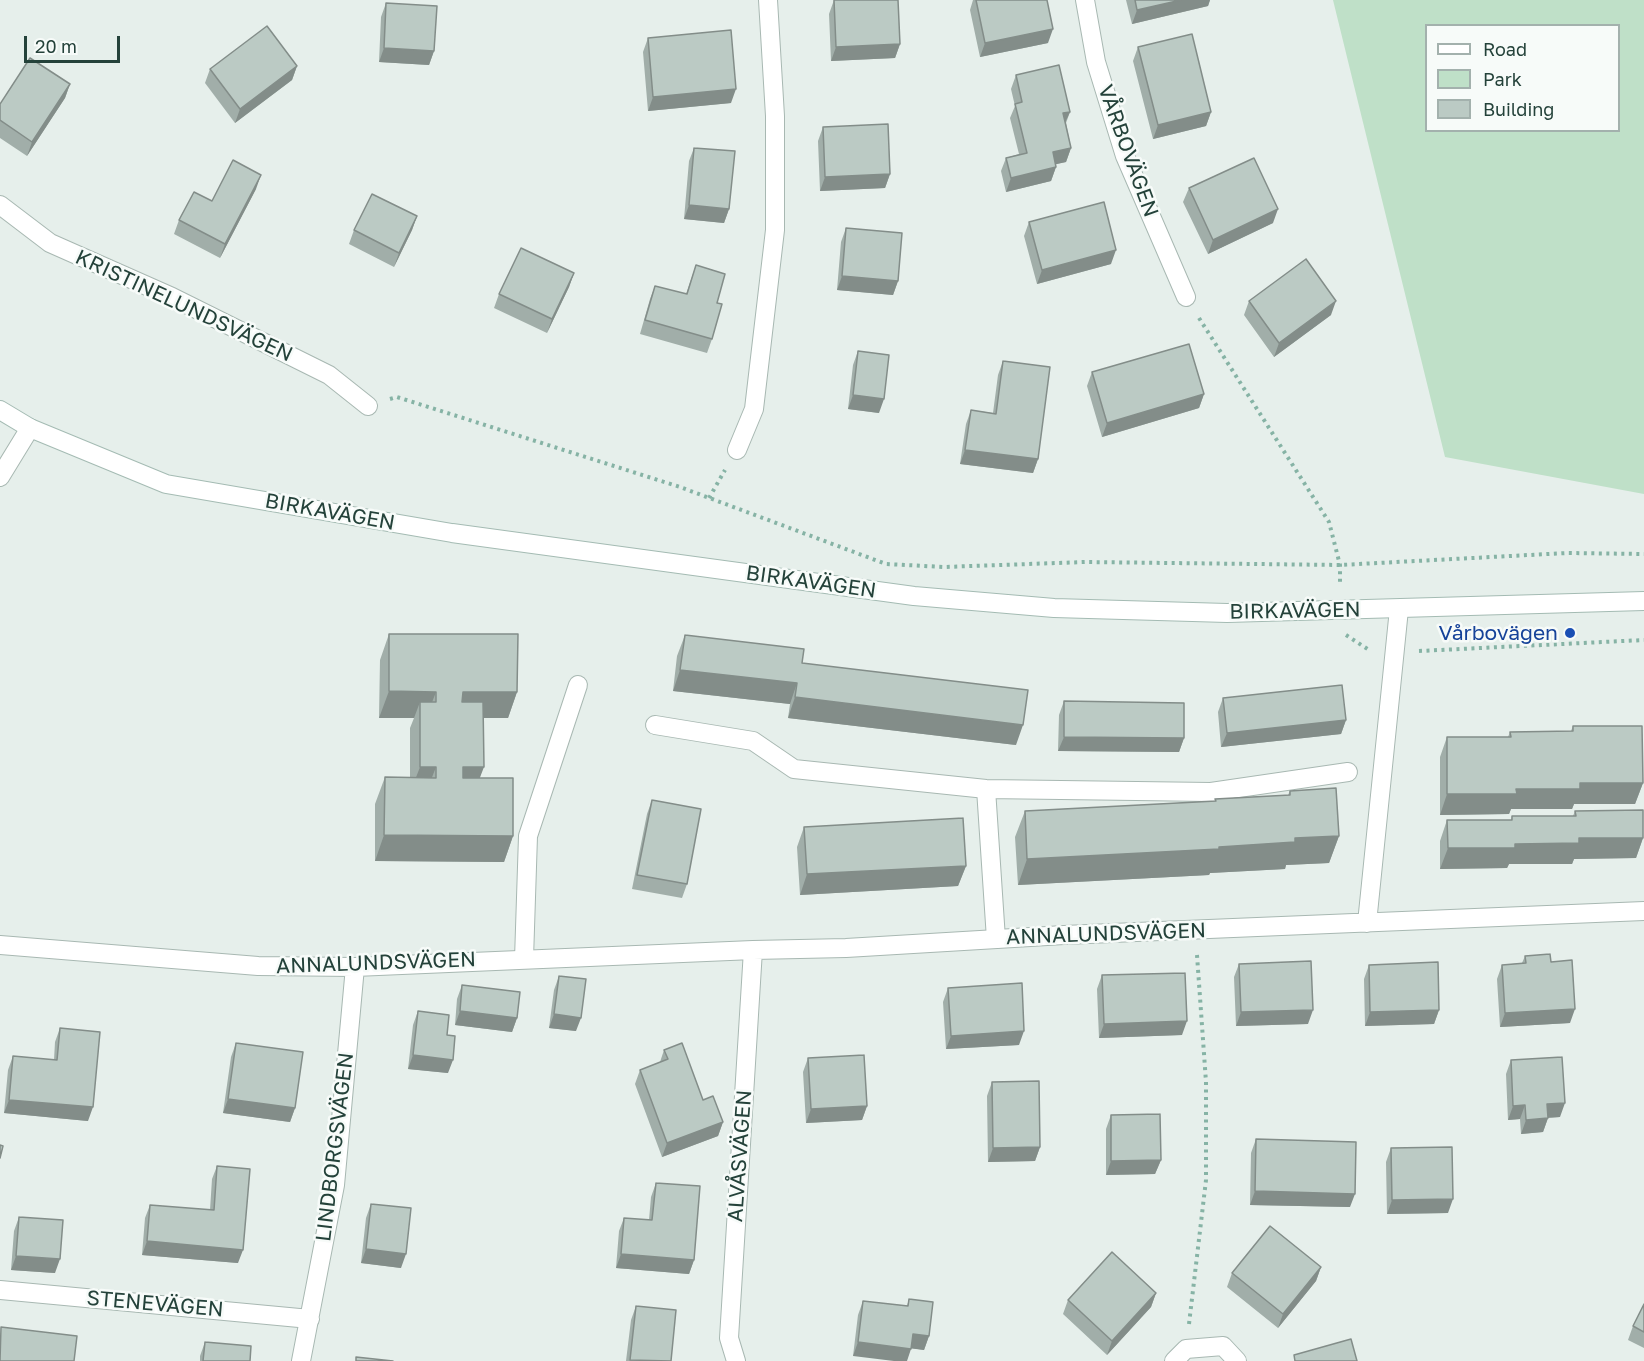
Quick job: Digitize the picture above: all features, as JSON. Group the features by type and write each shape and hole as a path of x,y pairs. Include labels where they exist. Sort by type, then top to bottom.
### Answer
{"street":[{"path":"737,450 754,409 775,230 775,116 768,0"},
{"name":"VÅRBOVÄGEN","path":"1085,0 1096,62 1125,156 1186,297"},
{"name":"KRISTINELUNDSVÄGEN","path":"0,205 50,243 172,297 329,375 368,406"},
{"name":"BIRKAVÄGEN","path":"0,410 30,428 166,484 452,533 914,596 1054,608 1227,613 1644,601"},
{"path":"0,477 30,428"},
{"path":"1367,923 1399,609"},
{"path":"524,959 528,836 578,685"},
{"path":"655,725 753,741 794,769 986,789 1210,792 1348,772"},
{"path":"986,789 996,939"},
{"name":"ANNALUNDSVÄGEN","path":"0,945 258,966 355,967 846,948 996,939 1644,911"},
{"name":"ALVÅSVÄGEN","path":"736,1361 729,1338 753,950"},
{"name":"LINDBORGSVÄGEN","path":"301,1361 335,1185 355,967"},
{"name":"STENEVÄGEN","path":"0,1290 310,1319"},
{"path":"1180,1355 1223,1346 1237,1361"}],"path":[{"path":"1186,297 1329,522 1340,565 1340,610 1343,633 1366,650 1395,652 1644,640"},
{"path":"368,406 397,396 680,487 886,564 944,567 1085,562 1340,565 1567,553 1644,554"},
{"path":"709,498 737,450"},
{"path":"1180,1355 1206,1180 1206,1082 1196,930"}],"green space":[{"path":"1333,0 1644,0 1644,494 1445,457"}],"building":[{"path":"834,0 898,0 900,44 836,47"},
{"path":"976,0 1047,0 1053,29 985,43"},
{"path":"1135,0 1181,0 1137,10"},
{"path":"386,3 437,6 434,51 384,48"},
{"path":"267,26 297,66 240,109 210,69"},
{"path":"731,30 736,89 653,97 648,38"},
{"path":"1192,34 1211,112 1158,125 1138,47"},
{"path":"30,58 70,84 32,142 0,120 0,104"},
{"path":"1059,65 1070,112 1063,113 1071,148 1053,152 1056,167 1011,178 1006,158 1027,153 1015,104 1022,102 1016,75"},
{"path":"888,124 890,174 825,177 823,127"},
{"path":"694,148 735,151 729,209 689,205"},
{"path":"1254,158 1278,209 1213,240 1189,188"},
{"path":"233,160 261,175 225,244 179,220 194,192 212,201"},
{"path":"372,194 417,216 399,253 354,230"},
{"path":"1104,202 1116,250 1042,270 1029,222"},
{"path":"846,228 902,233 898,281 842,276"},
{"path":"521,248 574,273 552,319 499,294"},
{"path":"1306,259 1336,301 1279,343 1249,301"},
{"path":"696,265 725,274 717,303 722,304 712,339 645,320 655,286 687,294"},
{"path":"1189,344 1204,394 1107,423 1092,372"},
{"path":"858,351 889,355 884,399 853,395"},
{"path":"1003,361 1050,367 1038,459 965,450 971,410 996,414"},
{"path":"389,634 518,634 517,692 463,692 462,702 483,702 484,767 463,767 463,778 513,778 513,836 384,835 385,777 436,778 436,767 420,767 420,702 436,702 436,692 389,691"},
{"path":"685,635 804,649 802,663 1028,690 1023,725 795,697 797,683 680,670"},
{"path":"1342,685 1346,720 1227,733 1223,698"},
{"path":"1064,701 1184,703 1184,738 1064,737"},
{"path":"1573,726 1642,726 1643,783 1580,783 1580,789 1516,789 1517,794 1447,794 1447,737 1511,737 1510,732 1573,731"},
{"path":"1336,788 1339,836 1295,838 1295,842 1219,847 1219,849 1027,859 1025,811 1216,801 1215,799 1290,795 1290,791"},
{"path":"652,800 701,809 687,884 637,875"},
{"path":"1643,810 1643,838 1579,838 1579,843 1515,844 1515,848 1448,848 1447,820 1512,820 1512,816 1576,816 1575,811"},
{"path":"963,818 966,866 807,874 804,827"},
{"path":"1550,954 1551,962 1572,960 1575,1009 1505,1013 1502,965 1526,963 1525,956"},
{"path":"1311,961 1313,1010 1241,1012 1239,964"},
{"path":"1438,962 1439,1010 1370,1012 1369,965"},
{"path":"1185,973 1187,1021 1104,1024 1102,975"},
{"path":"559,976 586,979 581,1018 554,1014"},
{"path":"1022,983 1024,1031 951,1036 948,988"},
{"path":"462,985 520,992 517,1018 460,1011"},
{"path":"418,1011 449,1015 447,1035 455,1036 453,1060 413,1055"},
{"path":"60,1028 100,1032 93,1107 9,1100 13,1056 57,1060"},
{"path":"236,1043 303,1052 295,1108 228,1099"},
{"path":"682,1043 703,1100 713,1096 723,1122 667,1143 640,1070 668,1059 664,1050"},
{"path":"864,1055 867,1106 811,1109 808,1058"},
{"path":"1562,1057 1565,1103 1547,1104 1548,1118 1526,1120 1525,1105 1513,1106 1511,1060"},
{"path":"1039,1081 1040,1147 993,1148 992,1082"},
{"path":"1160,1114 1161,1160 1111,1161 1111,1115"},
{"path":"1256,1139 1356,1142 1355,1194 1255,1191"},
{"path":"1452,1147 1453,1199 1392,1200 1391,1148"},
{"path":"217,1166 250,1169 243,1250 147,1241 150,1205 214,1210"},
{"path":"656,1183 700,1186 694,1260 621,1254 624,1218 652,1220"},
{"path":"371,1204 411,1208 406,1254 366,1249"},
{"path":"19,1217 63,1220 60,1259 16,1256"},
{"path":"1270,1226 1321,1267 1283,1314 1232,1273"},
{"path":"1112,1252 1156,1293 1112,1341 1068,1300"},
{"path":"909,1299 933,1302 929,1336 913,1334 911,1349 858,1342 863,1301 908,1306"},
{"path":"1644,1304 1644,1332 1633,1326"},
{"path":"636,1306 676,1310 671,1361 630,1360"},
{"path":"1,1327 77,1336 74,1361 0,1361"},
{"path":"1351,1339 1357,1361 1295,1361 1294,1355"},
{"path":"205,1342 251,1346 250,1361 203,1361"},
{"path":"356,1357 393,1361 356,1361"}],"place":[{"name":"Vårbovägen","path":"1570,633"}]}
